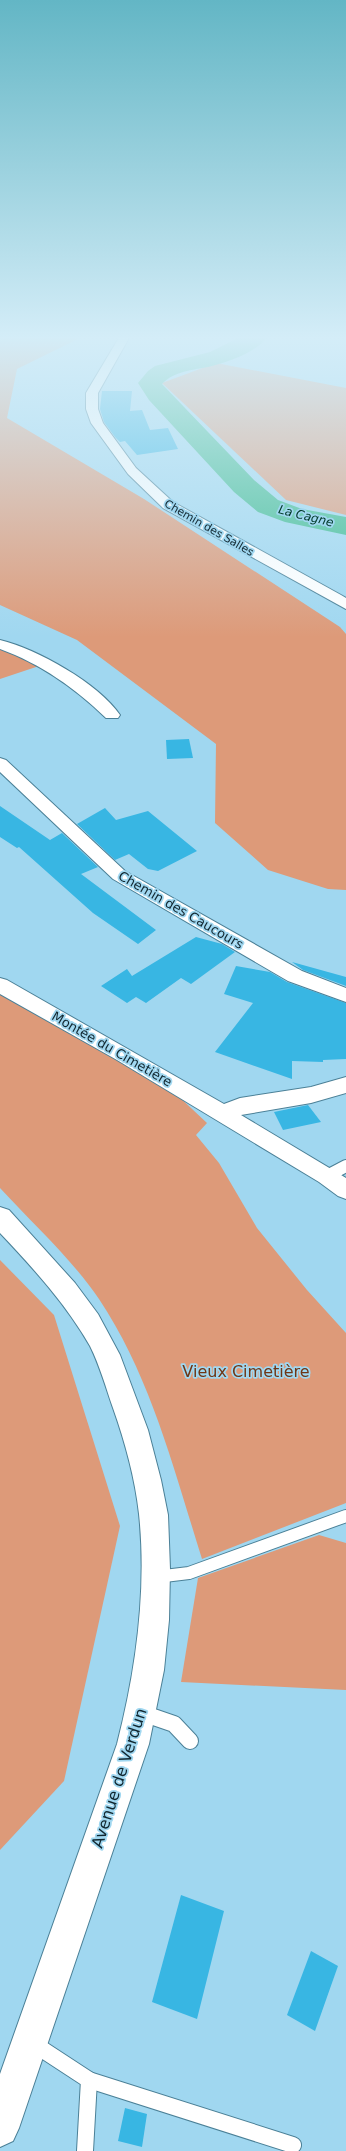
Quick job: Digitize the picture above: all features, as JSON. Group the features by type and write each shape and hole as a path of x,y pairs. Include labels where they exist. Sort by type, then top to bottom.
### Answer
{"main road":[{"name":"Avenue de Verdun","path":"0,1217 43,1262 71,1296 99,1339 116,1377 133,1426 153,1505 156,1577 153,1652 142,1713 133,1744 0,2128"}],"street":[{"name":"Chemin des Salles","path":"106,436 132,471 168,506 336,598 346,606"},
{"path":"0,644 63,672 89,692 112,715"},
{"name":"Chemin des Caucours","path":"0,763 119,875 295,976 346,995"},
{"name":"Montée du Cimetière","path":"0,985 124,1055 222,1114 336,1171 346,1190"},
{"path":"222,1114 240,1106 311,1096 346,1086"}],"lane":[{"path":"156,1577 189,1573 346,1516"},
{"path":"142,1713 174,1724 190,1741"},
{"path":"31,2042 89,2080 293,2145"},
{"path":"85,2151 89,2080"}],"green space":[{"path":"0,436 38,436 144,499 340,627 346,634 346,890 328,889 268,870 215,823 216,744 77,640 0,605"},
{"path":"219,436 346,436 346,515 286,500"},
{"path":"0,649 42,665 0,679"},
{"name":"Vieux Cimetière","path":"0,990 175,1093 207,1123 196,1135 219,1163 257,1228 307,1290 346,1333 346,1503 202,1559 160,1425 133,1360 117,1329 88,1284 52,1242 0,1188"},
{"path":"0,1260 54,1315 120,1526 64,1781 0,1850"},
{"path":"319,1535 346,1543 346,1690 181,1682 198,1578"}],"building":[{"path":"172,436 178,449 137,455 125,441 120,442 115,437"},
{"path":"189,739 193,758 167,759 166,740"},
{"path":"0,806 50,840 62,833 98,867 81,874 156,930 138,944 93,913 19,847 17,848 0,837"},
{"path":"105,808 116,820 148,811 197,851 158,871 148,869 129,854 115,860 77,824"},
{"path":"196,937 222,944 235,952 191,984 181,978 146,1003 136,997 127,1003 101,986 127,969 132,976"},
{"path":"292,962 346,977 346,986 303,970"},
{"path":"236,966 270,972 287,982 346,1003 346,1059 323,1060 323,1062 292,1061 292,1079 215,1052 253,1003 224,994"},
{"path":"308,1105 321,1122 283,1130 274,1112"},
{"path":"181,1895 224,1911 197,2019 152,2002"},
{"path":"311,1951 338,1966 315,2031 287,2015"},
{"path":"125,2108 147,2114 142,2147 118,2141"}],"waterway":[{"name":"La Cagne","path":"197,436 244,486 268,506 295,516 346,526"}]}
